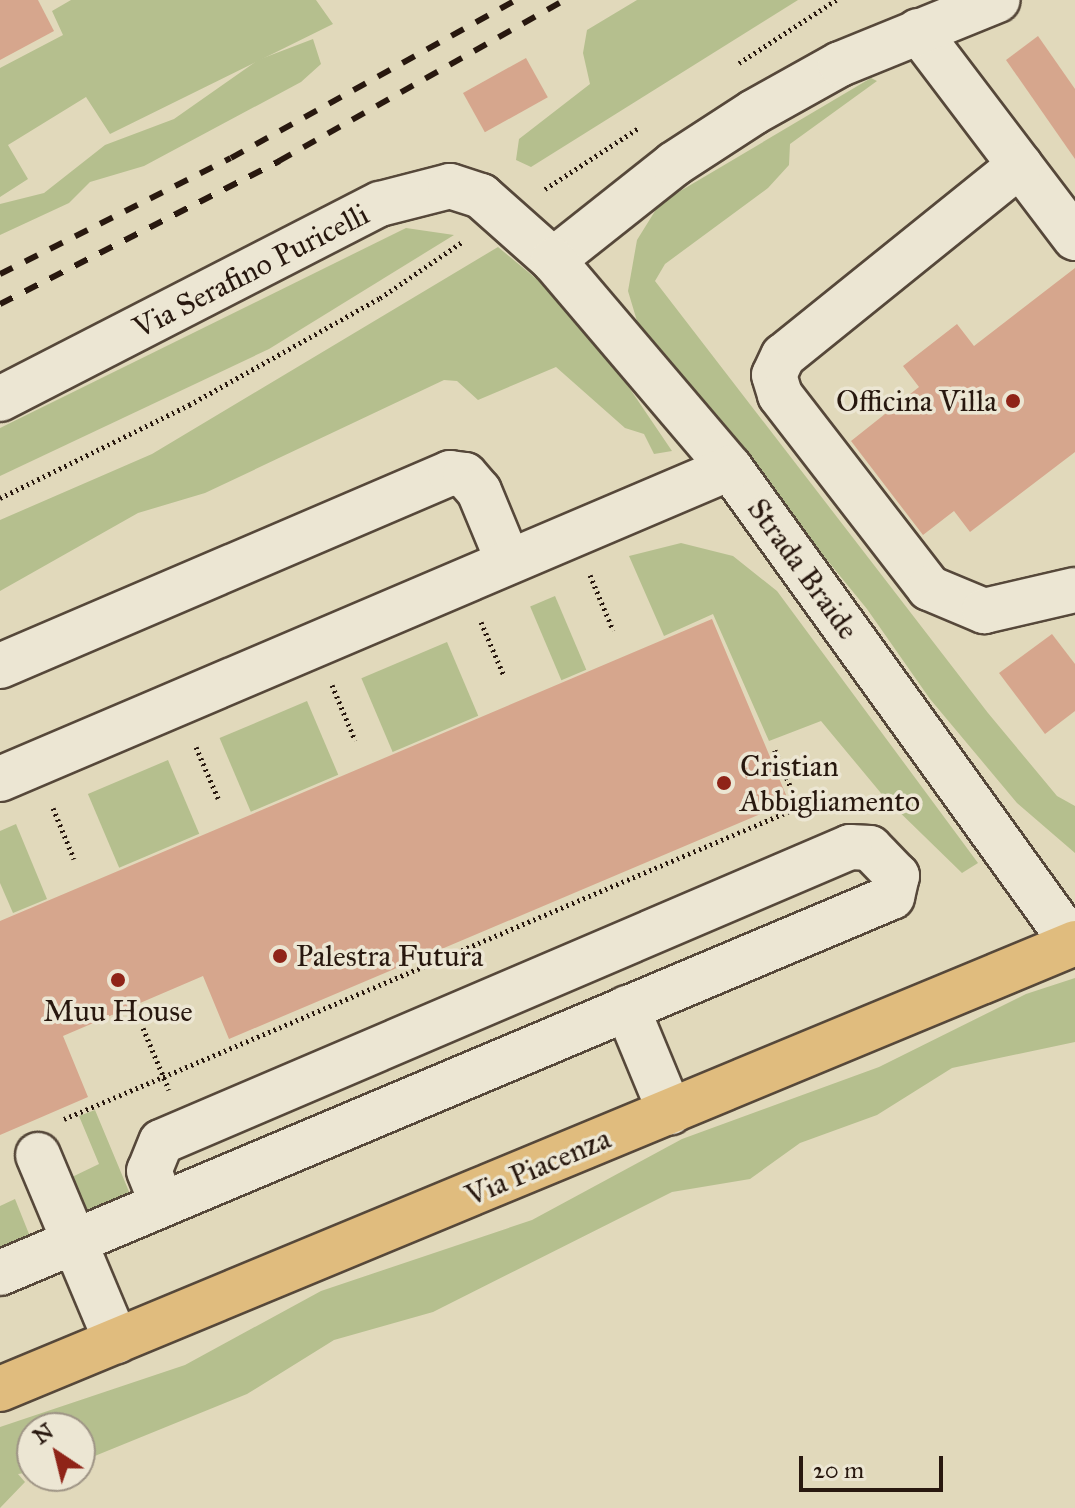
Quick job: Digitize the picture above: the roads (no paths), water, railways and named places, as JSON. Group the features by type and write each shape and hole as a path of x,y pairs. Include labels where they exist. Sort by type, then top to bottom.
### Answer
{"main road":[{"name":"Via Piacenza","path":"0,1389 1074,944"}],"street":[{"path":"553,260 754,112 918,31 998,0"},
{"path":"918,31 1075,238"},
{"path":"1020,165 783,356 774,375 780,395 929,588 984,611 1075,590"},
{"name":"Via Serafino Puricelli","path":"0,399 416,189 450,186 508,213"},
{"name":"Strada Braide","path":"508,213 553,260 730,468 1074,944"},
{"path":"17,772 730,468"},
{"path":"0,666 450,473 465,475 479,491 508,561"},
{"path":"0,1273 892,897 897,876 870,848 850,847 186,1131 152,1154 149,1171 162,1204"},
{"path":"627,1008 670,1112"},
{"path":"46,1139 74,1241 116,1341"}],"railway":[{"path":"0,274 231,158 516,0"},
{"path":"0,304 279,161 565,0"}],"place":[{"name":"Officina Villa","path":"1013,401"},
{"name":"Cristian Abbigliamento","path":"724,783"},
{"name":"Palestra Futura","path":"280,956"},
{"name":"Muu House","path":"118,980"}]}
